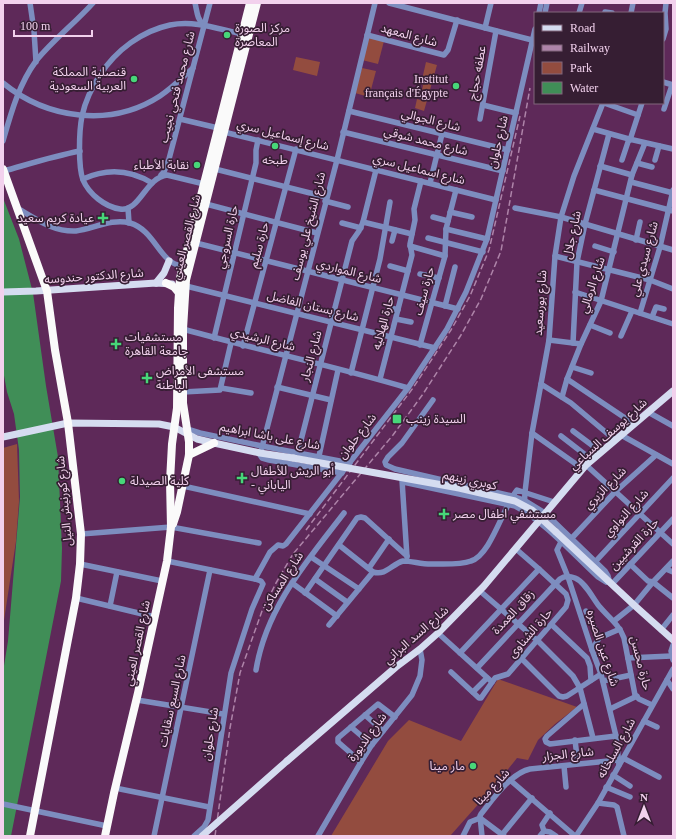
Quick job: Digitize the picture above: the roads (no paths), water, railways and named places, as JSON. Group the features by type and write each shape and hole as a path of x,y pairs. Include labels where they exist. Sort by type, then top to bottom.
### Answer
{"highway":[{"name":"شارع القصر العيني","path":"171,527 177,512 188,455 187,431 183,403 182,266 206,204 215,169 221,130 250,3"},
{"name":"شارع القصر العيني","path":"105,836 137,700 167,561 171,527 170,482 172,444 177,408 178,293 188,273 192,242 204,184 257,3"},
{"name":"شارع كورنيش النيل","path":"3,170 50,293 55,350 68,423 81,534 80,564 76,598 30,836"},
{"path":"166,283 174,286 178,293"},
{"path":"188,455 214,443"},
{"name":"شارع القصر العيني","path":"110,836 120,789 121,764"}],"main road":[{"path":"156,283 164,273 169,261"},
{"name":"شارع الدكتور حندوسه","path":"3,292 36,291 50,293 156,283 182,285"},
{"name":"شارع يوسف السباعي","path":"545,513 600,452 673,391"},
{"name":"شارع على باشا ابراهيم","path":"3,437 68,423 159,424 174,426 187,431 197,438 214,443 295,455"},
{"name":"كوبري زينهم","path":"295,455 459,488 515,501 532,510 673,640"},
{"name":"شارع السد البراني","path":"202,836 396,666 420,649 438,633 480,591 545,513"}],"street":[{"path":"30,3 36,62"},
{"path":"3,141 18,94 36,62 51,44 92,3"},
{"path":"195,3 198,16 204,25"},
{"name":"شارع محمد فتحي نجيب","path":"161,175 164,172 169,159 210,3"},
{"name":"شارع الشيخ علي يوسف","path":"261,450 337,160 375,3"},
{"path":"389,3 532,40"},
{"path":"485,28 491,3"},
{"path":"666,3 665,30 673,28"},
{"name":"شارع المعهد","path":"367,35 441,55 446,54 448,50 457,20"},
{"path":"204,184 167,174 161,175 152,183 138,200 128,208 120,209 104,202 92,192 83,179 80,151 82,116 88,98 100,74 113,58 128,45 151,31 161,27 182,24 204,25 242,34"},
{"name":"عطفه حجاج","path":"480,119 496,30"},
{"name":"شارع حلوان","path":"194,836 206,823 231,673 252,609 263,584 261,581 255,579 270,552 278,545 283,546 286,544 408,388 458,309 475,273 487,239 534,33"},
{"path":"3,83 18,94 49,108 82,116 110,115 136,108 160,96 193,68"},
{"path":"664,109 672,85"},
{"name":"شارع بورسعيد","path":"524,511 532,433 549,340 555,256 561,216 574,176 604,104"},
{"path":"607,104 638,115"},
{"path":"622,160 642,104"},
{"path":"483,105 516,113"},
{"name":"شارع الجوالي","path":"349,111 508,150"},
{"name":"شارع إسماعيل سري","path":"180,119 337,160"},
{"path":"593,129 673,149"},
{"name":"شارع محمد شوقي","path":"343,132 503,171"},
{"path":"430,183 442,134"},
{"name":"شارع جلال","path":"573,343 577,262 585,224 609,134"},
{"name":"حارة السروجي","path":"214,338 253,179 258,140"},
{"name":"شارع الرمالي","path":"562,397 567,379 581,344 601,301 632,175 645,143"},
{"path":"655,160 659,146"},
{"name":"حارة سليم","path":"243,346 296,150"},
{"path":"3,170 43,161 62,154 80,151"},
{"name":"شارع اسماعيل سري","path":"337,160 496,200"},
{"path":"637,163 652,167"},
{"path":"600,166 632,175"},
{"path":"215,169 286,187 348,207"},
{"name":"شارع النجار","path":"295,455 332,322 352,241 361,228 376,170"},
{"path":"83,179 100,172 118,171 136,174 152,183"},
{"name":"حارة الهلاليه","path":"380,379 412,255 410,246 415,220 414,209 420,181"},
{"path":"631,182 673,192"},
{"name":"حارة سيف","path":"420,345 445,256 446,229 456,190"},
{"path":"594,190 670,210"},
{"name":"شارع سيدي علي","path":"640,313 660,247 670,210 673,192"},
{"path":"351,373 380,259 390,202"},
{"path":"206,204 317,234"},
{"path":"17,208 42,223 59,230 77,231 118,222 129,223 147,234 169,261 182,266"},
{"path":"128,208 129,223"},
{"path":"515,208 561,216 673,250"},
{"path":"450,212 472,218"},
{"path":"433,217 448,221"},
{"path":"363,222 412,234"},
{"path":"636,240 640,222"},
{"path":"342,223 361,228"},
{"path":"446,229 487,239"},
{"path":"392,241 395,230"},
{"path":"428,238 483,252"},
{"name":"شارع المواردي","path":"192,242 458,309"},
{"path":"410,246 445,256"},
{"path":"595,246 614,252"},
{"path":"555,256 650,280 673,289"},
{"path":"390,266 408,271"},
{"path":"445,306 455,267"},
{"path":"420,274 439,278"},
{"name":"شارع بستان الفاضل","path":"182,285 434,348"},
{"path":"576,292 673,324"},
{"path":"388,307 398,310"},
{"path":"652,317 655,308 658,307 664,309"},
{"path":"621,336 632,311"},
{"path":"396,319 411,322"},
{"path":"590,325 610,333"},
{"name":"شارع الرشيدي","path":"183,329 243,346 380,379 408,388"},
{"path":"549,340 581,344"},
{"path":"221,388 231,342"},
{"path":"572,367 590,373"},
{"path":"319,456 338,370"},
{"path":"567,379 634,424"},
{"path":"541,384 579,409 615,440"},
{"path":"277,387 331,400"},
{"path":"183,392 220,390 221,388 251,393"},
{"path":"433,400 402,443 386,460 386,465 395,469 524,500 545,513 607,574 611,584"},
{"path":"648,412 673,426"},
{"name":"شارع على باشا ابراهيم","path":"187,431 200,433 261,450 260,457 262,458 342,473"},
{"path":"573,431 600,452"},
{"path":"532,433 585,467 673,544"},
{"path":"621,435 673,464"},
{"path":"561,436 592,460"},
{"name":"شارع على باشا ابراهيم","path":"295,455 319,456 350,462"},
{"name":"شارع الزيري","path":"571,539 615,492 656,455"},
{"path":"395,469 396,474 403,482 407,559"},
{"name":"شارع النواوي","path":"595,562 673,478"},
{"path":"403,482 508,504 524,511 538,521 598,577 611,584"},
{"path":"183,486 310,514"},
{"path":"339,545 371,570 382,573 398,562 407,559 433,564 464,562 474,559 483,552 489,544 512,496 517,490 554,502"},
{"name":"شارع المساكن","path":"256,670 260,647 266,629 281,600 344,513"},
{"path":"305,593 357,518 360,516 389,539 407,559"},
{"name":"حارة القرشيين","path":"611,584 673,519"},
{"path":"81,534 171,527 259,543"},
{"path":"329,625 359,589 389,539"},
{"name":"شارع عين الصيره","path":"561,542 557,550 568,577 601,674 616,736 620,761"},
{"name":"حارة الشناوى","path":"473,692 481,698 490,680 497,676 504,676 508,674 552,625 568,604 566,594 516,549"},
{"path":"311,557 359,589"},
{"path":"167,561 255,579"},
{"path":"614,621 634,605 673,561"},
{"path":"80,564 162,581"},
{"path":"630,564 648,581 653,582 673,598"},
{"path":"460,653 539,569"},
{"path":"666,569 673,572"},
{"name":"شارع السبع سقايات","path":"154,836 210,570"},
{"path":"110,606 117,572"},
{"name":"زقاق العمدة","path":"477,668 561,578 568,577"},
{"name":"حارة محسن","path":"568,577 576,578 582,583 600,607 620,628 624,638 635,694 639,699 652,705"},
{"path":"315,579 347,602"},
{"path":"292,583 337,616"},
{"path":"480,591 500,610 538,641 576,679 580,688 593,738"},
{"path":"76,598 155,617"},
{"path":"586,611 599,638"},
{"path":"661,630 673,615"},
{"path":"552,625 587,658 590,666 591,680"},
{"path":"592,650 599,638 620,628"},
{"path":"438,633 490,680 473,692 451,672"},
{"path":"628,658 672,658 673,645"},
{"name":"شارع الديورة","path":"318,836 360,762 408,701 416,687 420,676 422,660 420,649"},
{"path":"522,659 560,697 567,696 601,674"},
{"name":"شارع السلخانه","path":"510,780 576,836 598,802 652,705 671,685 673,670"},
{"path":"603,681 631,675"},
{"path":"610,709 637,696"},
{"path":"137,700 223,714"},
{"path":"360,762 338,742 338,738 379,704 395,717"},
{"path":"584,704 549,734 545,739 546,742 550,744 616,736"},
{"path":"365,715 384,731"},
{"path":"644,720 657,727"},
{"path":"351,727 372,745"},
{"path":"575,740 577,757"},
{"path":"620,761 659,777"},
{"name":"شارع الجزار","path":"522,772 530,769 620,761"},
{"path":"564,766 566,787"},
{"name":"شارع مينا","path":"463,836 470,822 480,818 481,814 510,780 522,772"},
{"path":"613,775 630,786"},
{"path":"606,787 630,797"},
{"path":"120,789 210,806"},
{"path":"480,818 502,836 532,798"},
{"path":"598,802 617,807 624,836"},
{"path":"3,804 107,826"},
{"path":"550,813 542,825 542,834 550,832 556,836"},
{"path":"480,818 482,836"}],"water":[{"path":"3,198 19,239 33,293 58,457 62,548 61,581 11,836 3,836 3,672 8,641 20,497 19,450 14,414 7,392 3,370"}],"railway":[{"path":"215,836 230,728 240,673 262,611 293,554 393,435 423,394 461,335 481,299 501,251 530,88"},
{"path":"306,530 413,388 451,330 470,296 489,250 520,116"}],"place":[{"name":"مركز الصورة المعاصرة","path":"227,35"},
{"name":"قنصلية المملكة العربية السعودية","path":"134,79"},
{"name":"Institut français d'Égypte","path":"456,86"},
{"name":"طبخه","path":"275,146"},
{"name":"نقابة الأطباء","path":"197,165"},
{"name":"عيادة كريم سعيد","path":"103,218"},
{"name":"مستشفيات جامعة القاهرة","path":"116,344"},
{"name":"مستشفى الأمراض الباطنة","path":"147,378"},
{"name":"السيدة زينب","path":"397,419"},
{"name":"أبو الريش للأطفال - الياباني","path":"242,478"},
{"name":"كلية الصيدلة","path":"122,481"},
{"name":"مستشفي اطفال مصر","path":"444,514"},
{"name":"مار مينا","path":"473,766"}]}
